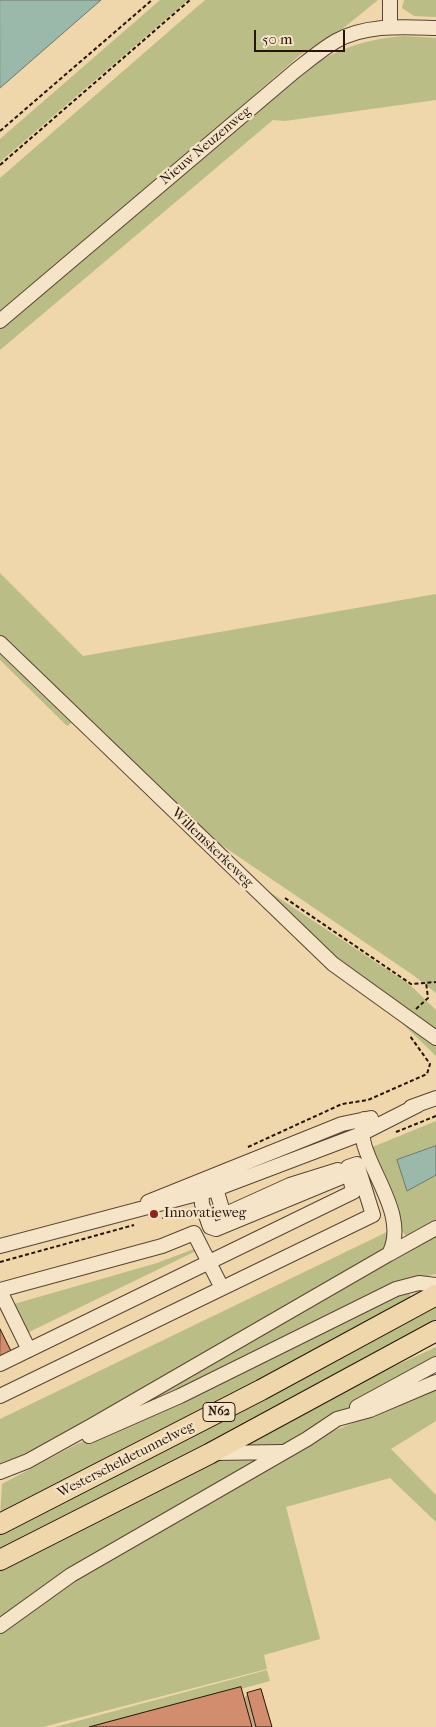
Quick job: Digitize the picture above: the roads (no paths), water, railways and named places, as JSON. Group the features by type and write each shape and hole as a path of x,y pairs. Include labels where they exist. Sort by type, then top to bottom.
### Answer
{"highway":[{"name":"Westerscheldetunnelweg","path":"0,1524 252,1395 436,1295"},
{"name":"N62","path":"0,1560 209,1454 436,1331"}],"street":[{"path":"390,0 390,26"},
{"name":"Nieuw Neuzenweg","path":"0,322 295,71 337,40 390,26 436,28"},
{"name":"Willemskerkeweg","path":"0,643 333,964 436,1038"},
{"path":"0,1246 124,1212 152,1207 208,1185 361,1134 436,1098"},
{"path":"0,1396 373,1215 357,1164 348,1171 248,1211 216,1229 210,1227 202,1204 208,1185 342,1124 418,1105"},
{"path":"364,1119 361,1134 393,1217 395,1244 389,1254"},
{"path":"0,1364 353,1192 348,1171"},
{"path":"208,1185 226,1214 248,1211"},
{"path":"0,1482 28,1461 436,1228"},
{"path":"29,1350 0,1291 162,1246 194,1233 222,1288"},
{"path":"0,1472 180,1396 396,1289 418,1283 436,1285"},
{"path":"0,1626 71,1575 337,1419 436,1364"},
{"path":"337,1419 370,1410 436,1382"},
{"path":"209,1454 283,1452"}],"place":[{"name":"Innovatieweg","path":"154,1214"}]}
